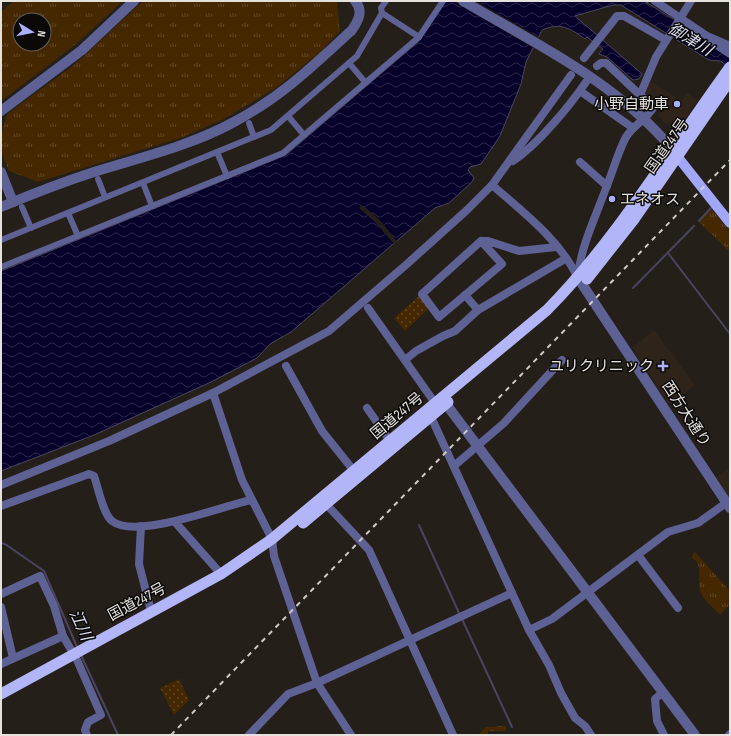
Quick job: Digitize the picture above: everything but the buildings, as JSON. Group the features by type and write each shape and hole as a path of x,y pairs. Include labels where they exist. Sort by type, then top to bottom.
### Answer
{"highway":[{"name":"国道247号","path":"1,703 151,611 221,574 272,543 390,441 551,317 635,218 675,153 728,74"},
{"name":"国道247号","path":"1,694 226,578 326,504 431,417 441,403"}],"main road":[{"path":"675,153 730,223"}],"street":[{"path":"1,111 82,50 134,1"},
{"path":"1,207 18,205 83,176 175,148 214,132 246,116 280,94 304,75 352,30 358,22 360,12 356,1"},
{"path":"1,240 271,130 357,56 382,13 381,8 386,1"},
{"path":"2,265 78,236 283,153 419,37 442,1"},
{"path":"463,1 572,71 604,87 645,119 675,153"},
{"path":"655,1 707,36 730,46"},
{"path":"640,95 656,56 691,1"},
{"path":"382,13 419,37"},
{"path":"584,58 616,16 624,16 666,39"},
{"path":"365,27 371,30"},
{"path":"707,36 711,41 730,54"},
{"path":"580,282 579,267 618,155 633,128 645,119 653,108 652,104 640,95 606,63 601,62 597,66"},
{"path":"349,63 365,82"},
{"path":"1,485 109,441 213,394 328,331 423,249 492,185 509,164 572,71"},
{"path":"509,164 524,154 586,82"},
{"path":"580,90 633,128"},
{"path":"288,116 304,135"},
{"path":"248,123 254,137"},
{"path":"217,152 227,176"},
{"path":"580,162 607,186"},
{"path":"1,172 31,228"},
{"path":"98,178 105,198"},
{"path":"143,183 152,206"},
{"path":"492,185 538,225 565,259 580,282"},
{"path":"68,213 78,236"},
{"path":"481,242 502,264 439,317 422,294 481,242 488,241 519,251 556,247"},
{"path":"405,360 416,351 443,336 456,331 478,310 565,259"},
{"name":"西方大通り","path":"580,282 729,506"},
{"path":"465,295 478,310"},
{"path":"368,308 405,360 478,445 696,735"},
{"path":"454,466 504,423 562,360"},
{"path":"286,366 322,431 354,471"},
{"path":"213,394 242,480 272,543 274,556 317,683 351,735"},
{"path":"367,408 390,441"},
{"path":"431,417 529,630 549,665 561,693 575,718 585,726 590,735"},
{"path":"1,506 89,474 94,476 107,516 112,521 126,526 141,526 175,522 232,504 251,500"},
{"path":"326,504 369,550 453,735"},
{"path":"529,630 552,619 668,532 698,523 729,506"},
{"path":"175,522 221,574"},
{"path":"141,526 139,564 151,611"},
{"path":"638,555 678,608"},
{"path":"1,594 40,576 54,606 63,636 78,655 101,715 88,722 85,730 87,735"},
{"path":"249,735 288,694 317,683 512,593"},
{"path":"1,607 13,658"},
{"path":"1,664 63,636"},
{"path":"663,692 655,699 657,721 664,735"}],"shaded area":[{"name":"小野自動車","path":"650,81 682,101 687,93 698,100 682,123 664,123 658,115 664,107 646,95 645,92"},
{"name":"ユリクリニック","path":"654,330 695,385 669,404 632,348"},
{"path":"730,468 730,499 716,477"}],"green space":[{"path":"14,1 123,1 75,45 1,101 1,12"},
{"path":"143,1 337,1 340,31 318,54 274,89 222,120 183,137 38,182 9,171 1,151 1,136 7,114 75,64"},
{"path":"711,208 730,232 730,252 699,222"},
{"path":"419,296 428,309 405,331 394,318"},
{"path":"694,551 730,591 730,604 720,615 702,596 698,565 692,558"},
{"path":"179,679 189,700 174,715 160,688"},
{"path":"506,726 506,731 488,731 488,735 478,735 486,727"}],"water":[{"name":"御津川","path":"445,1 644,1 687,26 730,56 730,70 721,61 709,60 621,5 613,5 575,16 642,74 639,79 633,80 607,57 599,54 603,49 587,37 585,39 570,29 560,26 554,26 542,30 526,62 521,84 500,136 481,164 470,167 468,170 474,178 472,182 449,203 435,208 291,332 270,344 257,358 211,382 94,435 1,471 1,271 286,155 419,41"}],"pier":[{"path":"453,1 476,1 540,38 535,49"},
{"path":"362,205 378,218 397,241 394,244 375,222 359,208"}],"waterway":[{"path":"699,221 711,208"},
{"path":"633,288 694,226"},
{"path":"668,253 730,334"},
{"path":"419,525 459,613"},
{"name":"江川","path":"1,543 5,544 44,571 78,649"},
{"path":"462,619 512,727"},
{"name":"江川","path":"81,655 118,735"}],"railway":[{"path":"171,735 730,160"}],"place":[{"name":"小野自動車","path":"677,104"},
{"name":"エネオス","path":"612,199"},
{"name":"ユリクリニック","path":"663,366"}]}
